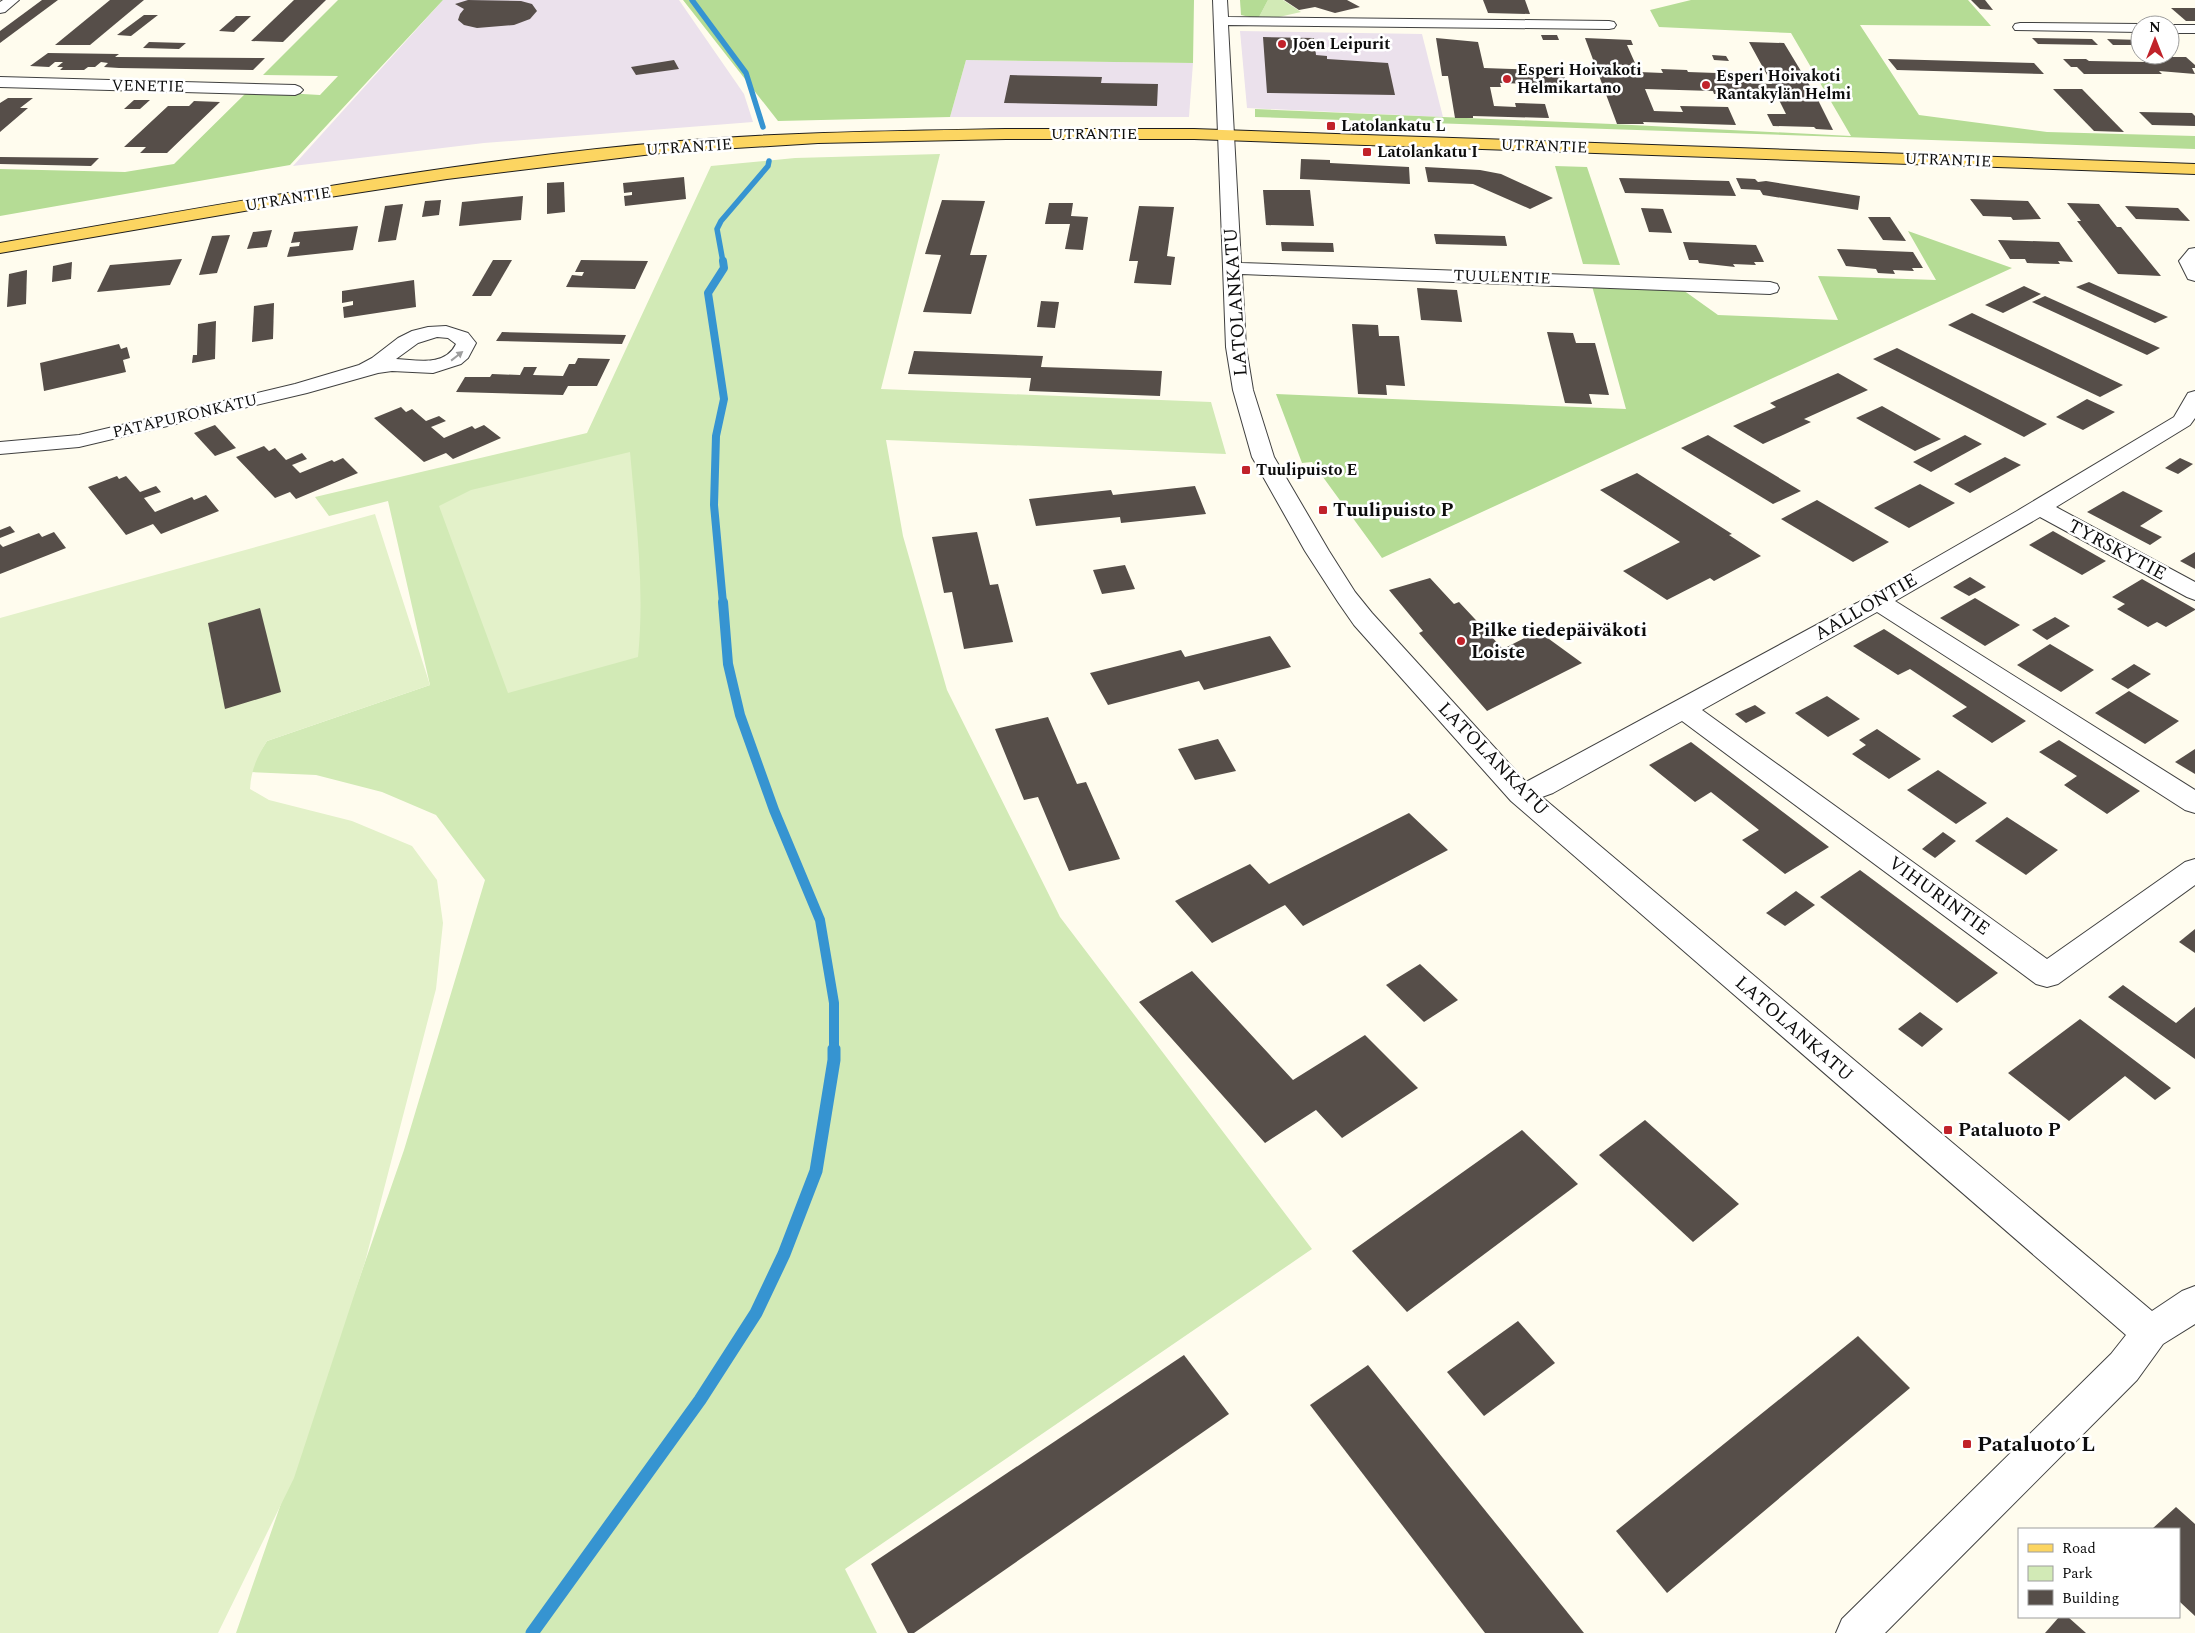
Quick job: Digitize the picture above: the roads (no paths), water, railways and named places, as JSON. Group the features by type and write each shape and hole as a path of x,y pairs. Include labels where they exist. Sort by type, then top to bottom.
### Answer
{"main road":[{"name":"UTRANTIE","path":"0,248 306,195 499,165 692,145 898,137 1101,134 1225,135 2195,169"}],"street":[{"path":"0,9 12,0"},
{"name":"LATOLANKATU","path":"1220,0 1236,348 1243,390 1263,457 1279,487 1346,597 1363,619 1521,794 2150,1332"},
{"path":"1221,21 1609,25"},
{"path":"2020,27 2130,28"},
{"path":"2180,29 2195,29"},
{"name":"VENETIE","path":"0,82 296,90"},
{"name":"TUULENTIE","path":"1233,268 1770,288"},
{"name":"PATAPURONKATU","path":"0,448 79,442 300,389 367,369 392,365 433,367 444,364 461,354 466,344 463,338 457,334 435,332 412,338 386,360 367,369"},
{"path":"397,349 395,355 397,361 412,367"},
{"name":"AALLONTIE","path":"1521,794 1544,786 1684,710 2189,424 2195,398"},
{"name":"TYRSKYTIE","path":"2040,508 2195,592"},
{"path":"1877,601 2195,803"},
{"name":"VIHURINTIE","path":"1684,710 2047,975 2195,870"},
{"path":"1856,1633 2124,1368 2150,1332 2195,1303"}],"waterway":[{"path":"692,0 746,73 763,127"},
{"path":"723,262 717,229 721,221 768,166 769,161"},
{"path":"723,261 724,268 708,293 724,399 716,436 714,505 723,603"},
{"path":"532,1633 700,1400 756,1313 784,1254 816,1171 834,1060 834,1003 820,920 774,810 740,715 728,664 723,602"}],"place":[{"name":"Joen Leipurit","path":"1282,44"},
{"name":"Esperi Hoivakoti Helmikartano","path":"1507,79"},
{"name":"Esperi Hoivakoti Rantakylän Helmi","path":"1706,85"},
{"name":"Latolankatu L","path":"1331,126"},
{"name":"Latolankatu I","path":"1367,152"},
{"name":"Tuulipuisto E","path":"1246,470"},
{"name":"Tuulipuisto P","path":"1323,510"},
{"name":"Pilke tiedepäiväkoti Loiste","path":"1461,641"},
{"name":"Pataluoto P","path":"1948,1130"},
{"name":"Pataluoto L","path":"1967,1444"}]}
